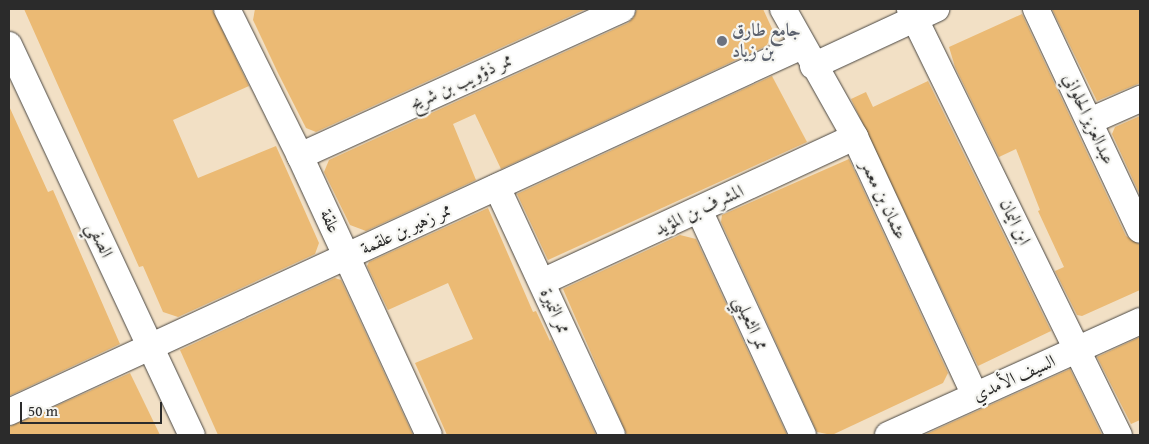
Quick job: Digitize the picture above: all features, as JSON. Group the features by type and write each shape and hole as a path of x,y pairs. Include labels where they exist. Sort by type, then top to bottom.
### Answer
{"street":[{"name":"علقة","path":"227,9 300,156 429,435"},
{"name":"ممر ذؤويب بن شريح","path":"300,156 622,9"},
{"name":"عثمان بن معمر","path":"783,9 807,56 855,137 975,396"},
{"name":"عبدالعزيز الحلواني","path":"1036,9 1140,230"},
{"name":"ممر زهير بن علقمة","path":"9,412 497,187 807,56 921,12"},
{"name":"ابن اليمان","path":"921,12 1077,350 1119,435"},
{"name":"الصفي","path":"9,45 192,435"},
{"path":"1090,121 1140,99"},
{"name":"المشرف بن المؤيد","path":"542,282 855,137"},
{"name":"ممر النميرة","path":"497,187 612,435"},
{"name":"ممر الثعيلبي","path":"699,210 803,435"},
{"name":"السيف الأمدي","path":"888,435 1140,320"}],"building":[{"path":"24,9 212,9 249,86 173,120 198,178 276,146 319,243 315,254 178,317 163,312 143,266 139,267"},
{"path":"255,9 586,9 316,132 306,128 278,73 253,20"},
{"path":"637,9 763,9 774,33 766,46 501,169 475,114 453,124 476,180 366,231 350,225 324,172 329,160 628,23 634,17"},
{"path":"1052,9 1140,9 1140,83 1097,101"},
{"path":"1022,14 1126,236 1140,245 1140,290 1082,316 1077,315 1055,271 1064,267 1038,211 1040,210 1016,149 999,157 955,67 949,47"},
{"path":"772,76 807,142 548,260 517,194"},
{"path":"928,81 1051,331 978,366 851,99 866,92 873,107"},
{"path":"9,106 48,192 53,190 120,344 9,396"},
{"path":"1140,116 1140,195 1112,134 1115,127"},
{"path":"849,159 948,373 943,383 832,435 817,432 721,222 722,215"},
{"path":"488,208 533,312 536,311 550,341 551,339 596,435 447,435 415,363 473,339 448,283 388,310 367,266 369,262"},
{"path":"680,235 696,239 787,435 627,435 563,289"},
{"path":"335,278 341,280 413,435 218,435 180,350"},
{"path":"1140,337 1140,420 1131,424 1097,357"},
{"path":"1070,369 1102,435 924,435"},
{"path":"130,373 160,435 9,435 9,427"}],"place":[{"name":"جامع طارق بن زياد","path":"722,41"}]}
